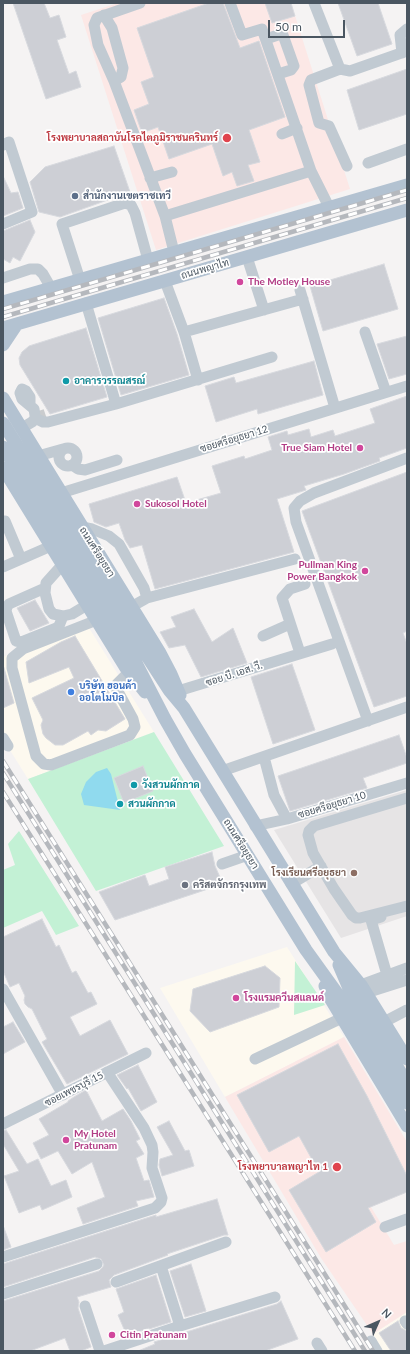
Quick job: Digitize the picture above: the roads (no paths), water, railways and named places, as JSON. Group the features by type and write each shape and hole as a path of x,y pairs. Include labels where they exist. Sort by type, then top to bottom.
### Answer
{"main road":[{"path":"4,300 80,280 407,185"},
{"name":"ถนนพญาไท","path":"3,328 407,210"},
{"path":"3,344 17,324"},
{"name":"ถนนศรีอยุธยา","path":"4,402 22,428 130,607 160,653 178,691 184,708"},
{"name":"ถนนศรีอยุธยา","path":"3,423 154,668 184,708 334,952 363,989 407,1059"},
{"name":"ถนนศรีอยุธยา","path":"3,447 135,661 165,719 318,967 400,1078"},
{"name":"ถนนศรีอยุธยา","path":"3,468 129,672 165,719"},
{"name":"ถนนศรีอยุธยา","path":"334,952 348,986 400,1078"},
{"name":"ถนนศรีอยุธยา","path":"318,967 330,998 407,1126"},
{"path":"400,1078 407,1104"}],"street":[{"path":"140,3 97,18 94,25 98,45 114,81 165,216 174,252"},
{"path":"230,3 242,35 262,29 311,171 329,207"},
{"path":"314,3 340,69"},
{"path":"104,15 112,28 123,68 121,77 114,81"},
{"path":"389,35 397,31 404,31"},
{"path":"347,166 329,126 319,123 309,85 312,80 340,69 350,71 405,52 400,35 404,31"},
{"path":"266,39 281,34 283,35 292,60 294,66 292,70 278,74"},
{"path":"282,134 296,128"},
{"path":"3,145 9,142 32,212 3,224"},
{"path":"368,163 407,149"},
{"path":"165,216 311,171"},
{"path":"150,178 172,172"},
{"path":"80,280 62,224 125,203 131,205 148,260"},
{"path":"247,256 264,310"},
{"path":"3,278 30,268 38,269 43,274 51,288"},
{"path":"165,281 184,332 198,380"},
{"path":"184,332 264,310 302,294 335,408"},
{"path":"86,303 116,404"},
{"path":"365,332 386,392"},
{"path":"35,418 43,422 48,422 116,404 272,357"},
{"name":"ซอยศรีอยุธยา 12","path":"61,493 407,386"},
{"path":"22,428 35,418 35,411 30,405"},
{"path":"38,456 63,449 58,456 60,462 65,466 72,465 78,469 84,470 117,460"},
{"path":"368,720 296,522 294,508 300,501 314,493 407,458"},
{"path":"3,521 5,521 21,559"},
{"path":"82,527 92,529 109,536 119,544 144,588 147,598"},
{"path":"3,567 51,546"},
{"path":"130,607 147,598 295,559"},
{"path":"62,564 46,583 45,588 47,602 50,610 53,614 63,616 72,614 87,605"},
{"path":"300,653 282,598 290,589 305,584"},
{"path":"45,588 9,604 6,607 6,612 16,641 21,642 56,628 59,626 63,616"},
{"path":"97,620 23,649 12,658 12,668 36,756 44,764 51,765 130,735 135,728 133,719 116,688 117,684 129,672"},
{"path":"264,636 290,624"},
{"name":"ซอย บี. เอส. วี.","path":"178,691 332,644"},
{"path":"222,771 407,707"},
{"path":"264,757 274,795 287,818"},
{"name":"ซอยศรีอยุธยา 10","path":"256,826 407,783"},
{"path":"407,798 314,826 311,828 308,835 313,853 349,912 356,918 407,906"},
{"path":"222,864 248,855"},
{"path":"291,884 321,866"},
{"path":"387,975 371,920 407,910"},
{"path":"363,989 387,975 407,968"},
{"path":"363,989 407,980"},
{"path":"3,990 64,1095"},
{"path":"384,1022 407,1010"},
{"path":"255,1059 342,1018"},
{"name":"ซอยเพชรบุรี 15","path":"3,1124 146,1053"},
{"path":"3,1257 156,1208 161,1202 162,1198 152,1168 152,1145 144,1128 108,1072"},
{"path":"386,1227 407,1219"},
{"path":"116,1282 226,1242"},
{"path":"3,1294 97,1264"},
{"path":"161,1266 180,1326"},
{"path":"104,1351 275,1297"},
{"path":"85,1306 100,1351"},
{"path":"371,1341 378,1351"}],"water":[{"path":"107,768 111,774 120,810 84,805 81,794 86,782 96,772"}],"tunnel":[{"path":"35,418 50,413"}],"railway":[{"path":"3,309 407,190"},
{"path":"3,317 407,198"},
{"path":"3,761 373,1351"},
{"path":"3,773 365,1351"},
{"path":"3,792 355,1351"}],"place":[{"name":"โรงพยาบาลสถาบันโรคไตภูมิราชนครินทร์","path":"227,138"},
{"name":"สำนักงานเขตราชเทวี","path":"75,196"},
{"name":"The Motley House","path":"240,282"},
{"name":"อาคารวรรณสรณ์","path":"66,381"},
{"name":"True Siam Hotel","path":"360,448"},
{"name":"Sukosol Hotel","path":"137,504"},
{"name":"Pullman King Power Bangkok","path":"365,571"},
{"name":"บริษัท ฮอนด้า ออโตโมบิล","path":"71,692"},
{"name":"วังสวนผักกาด","path":"134,785"},
{"name":"สวนผักกาด","path":"120,804"},
{"name":"โรงเรียนศรีอยุธยา","path":"354,873"},
{"name":"คริสตจักรกรุงเทพ","path":"185,885"},
{"name":"โรงแรมควีนสแลนด์","path":"236,998"},
{"name":"My Hotel Pratunam","path":"66,1140"},
{"name":"โรงพยาบาลพญาไท 1","path":"337,1167"},
{"name":"Citin Pratunam","path":"112,1335"}]}
